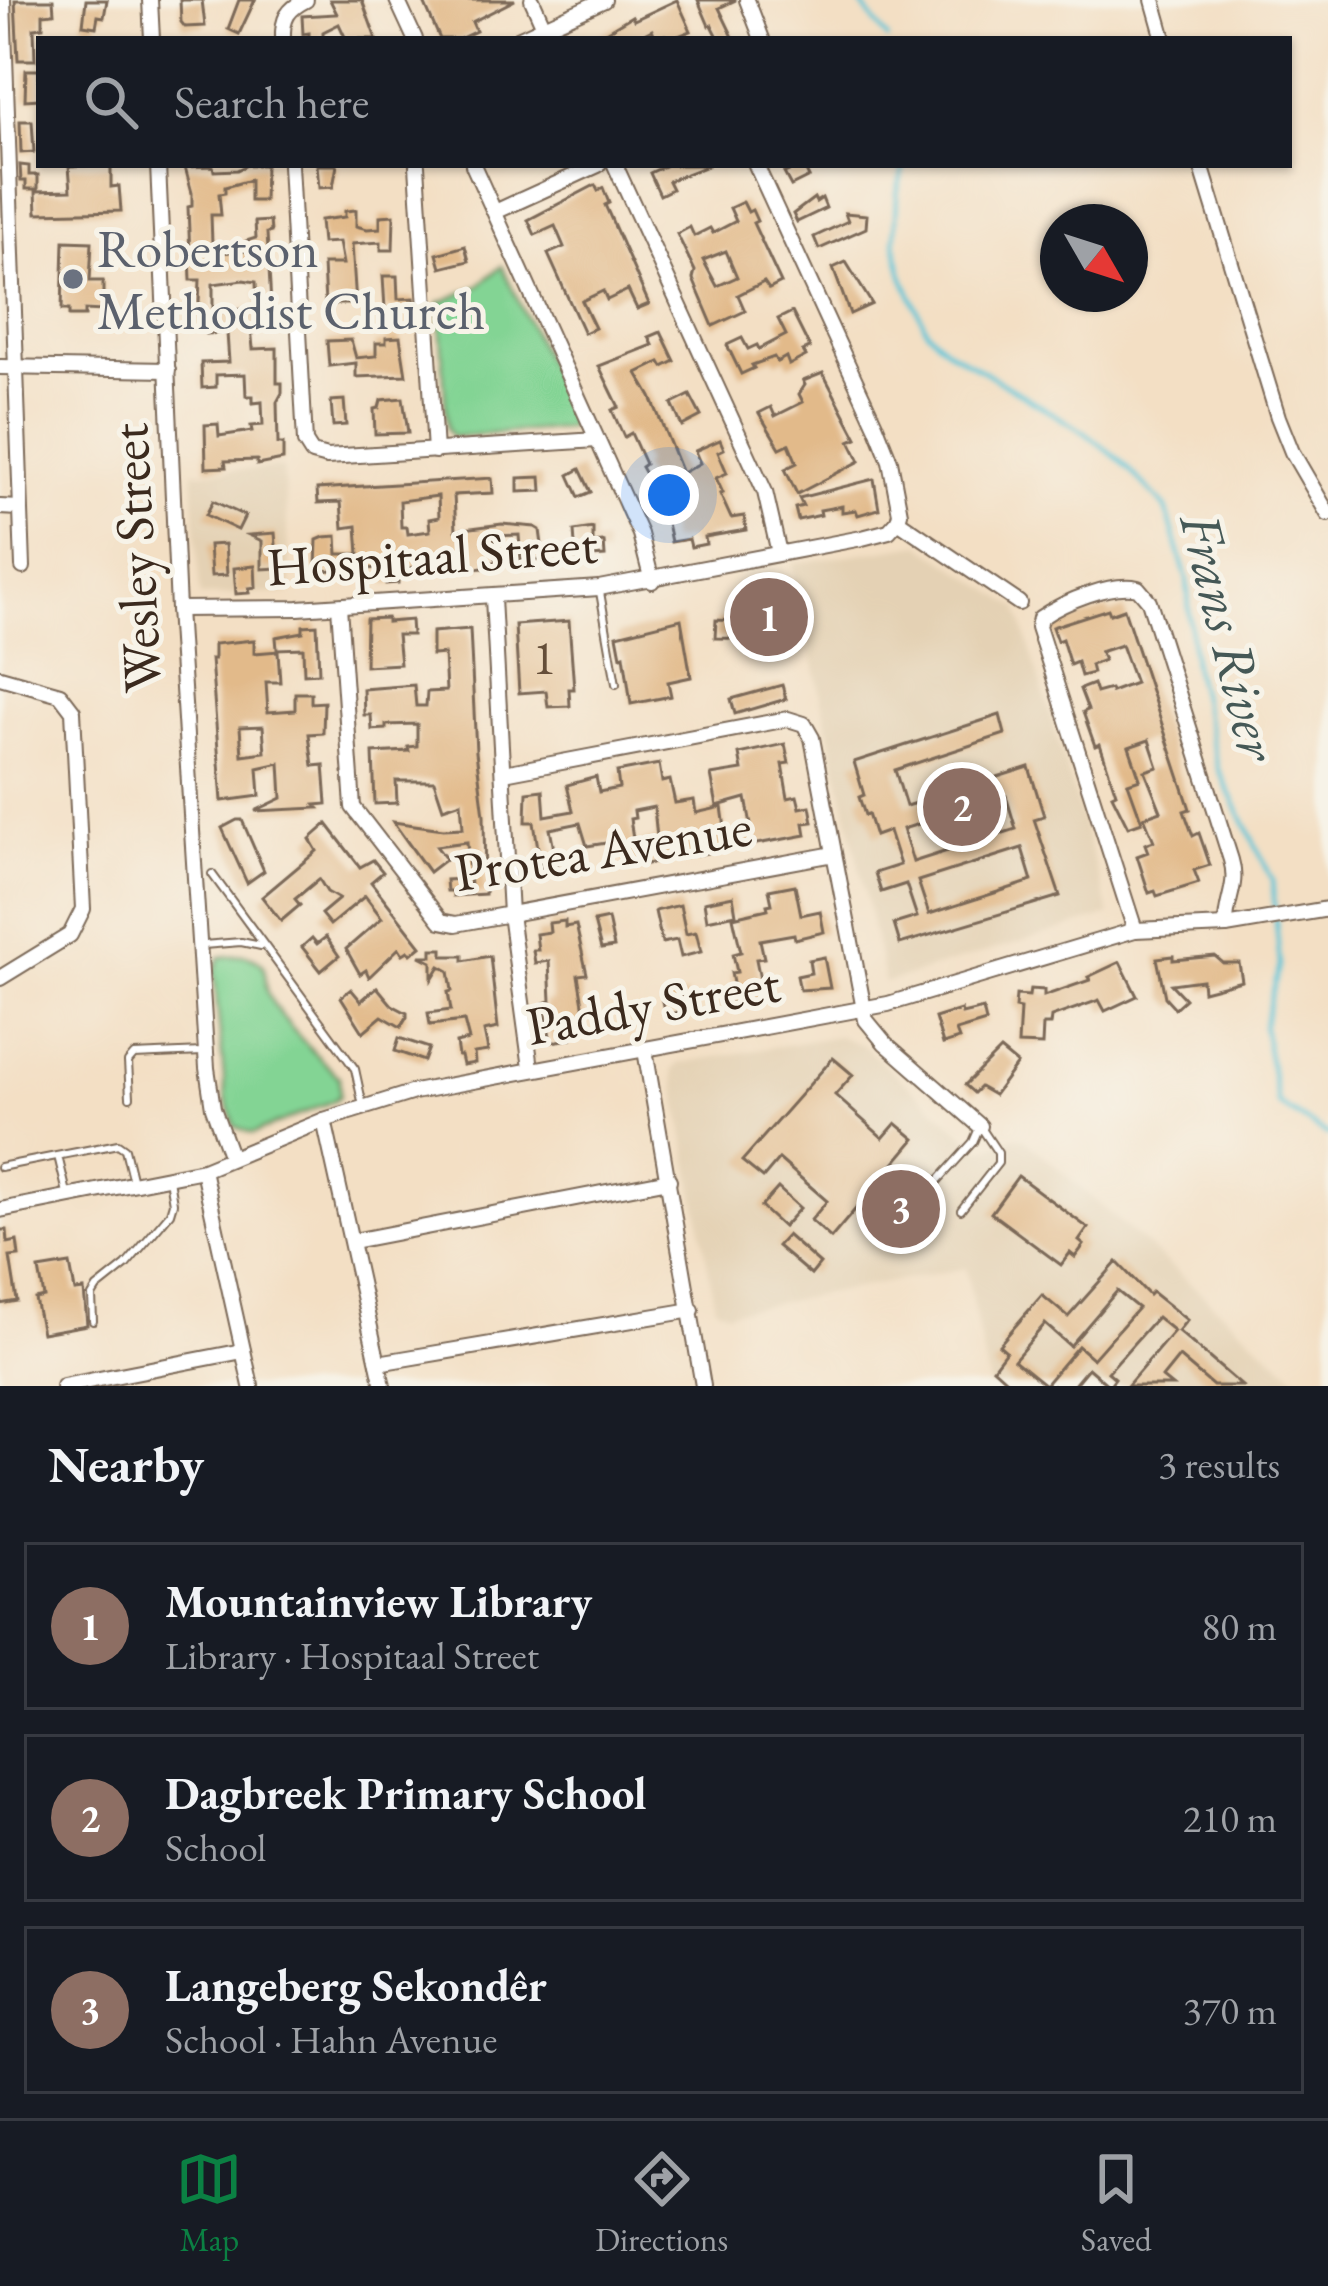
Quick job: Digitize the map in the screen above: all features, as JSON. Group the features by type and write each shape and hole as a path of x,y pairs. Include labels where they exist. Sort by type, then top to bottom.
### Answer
{"street":[{"path":"3,0 23,568"},
{"path":"150,0 152,36"},
{"path":"283,36 285,17 306,0"},
{"path":"397,0 414,36"},
{"path":"532,0 544,27"},
{"path":"524,36 604,0"},
{"path":"747,0 762,36"},
{"path":"1153,0 1163,36"},
{"name":"Wesley Street","path":"158,168 178,609 206,1052 213,1108 230,1158"},
{"path":"290,168 305,442 312,452 327,457 598,440"},
{"path":"417,168 435,451"},
{"path":"473,168 643,542 652,581"},
{"path":"495,212 591,168"},
{"path":"616,168 765,492 779,553"},
{"path":"756,168 890,460 898,521 1019,603"},
{"path":"1203,168 1278,418 1328,514"},
{"path":"0,367 168,370"},
{"path":"0,507 20,508"},
{"name":"Hospitaal Street","path":"178,609 339,606 599,588 889,531 898,521"},
{"path":"1135,930 1038,627 1040,618 1056,608 1122,586 1138,588 1149,601 1232,860 1237,877 1226,926"},
{"path":"493,598 511,914 531,1068"},
{"name":"Protea Avenue","path":"339,606 351,794 358,816 441,921 456,924 835,854"},
{"path":"0,677 60,694 73,711 83,909 70,935 0,978"},
{"path":"504,773 788,719 804,724 812,738 866,1020 884,1043 980,1126"},
{"name":"Paddy Street","path":"0,1210 203,1170 363,1106 531,1068 864,1009 1135,930 1226,926 1328,909"},
{"path":"645,1050 703,1386"},
{"path":"324,1120 383,1386"},
{"path":"203,1170 251,1386"},
{"path":"353,1241 669,1180"},
{"path":"378,1363 692,1310"},
{"path":"63,1386 120,1381 243,1351"}],"lane":[{"path":"599,588 616,684"},
{"path":"212,874 355,1069 363,1106"},
{"path":"200,946 241,942 264,947"},
{"path":"130,1097 128,1062 134,1055 206,1052"},
{"path":"961,1210 998,1163 998,1154 980,1126"},
{"path":"896,1227 973,1142 980,1126"},
{"path":"0,1167 118,1144 127,1154 133,1186"},
{"path":"58,1156 68,1198"},
{"path":"93,1322 92,1296 97,1288 126,1265 170,1213 169,1179"}],"shaded area":[{"path":"283,468 292,593 200,596 193,472"},
{"path":"920,544 1018,608 1110,915 885,983 792,564"},
{"path":"838,1036 864,1046 982,1150 1024,1138 1307,1386 989,1386 966,1268 727,1312 715,1306 673,1070 680,1063"}],"green space":[{"path":"502,266 574,421 567,428 452,437 447,429 439,303 477,287"},
{"path":"245,955 263,965 268,993 280,1013 339,1077 340,1096 253,1134 235,1126 226,1099 214,972 220,957"}],"building":[{"path":"15,0 53,0 54,13 43,14 43,27 34,28 35,60 18,60"},
{"path":"86,0 107,0 104,17 98,16 96,27 83,25"},
{"path":"180,0 202,0 205,26 185,27"},
{"path":"239,0 255,0 239,34 228,29"},
{"path":"330,0 362,0 375,36 345,36 339,24 323,36 303,34 302,16 337,14"},
{"path":"423,0 515,0 472,22 476,31 439,36"},
{"path":"677,0 691,31 678,36 655,36 652,30 640,36 599,36 632,16 634,20"},
{"path":"698,0 736,0 719,8 733,36 718,36"},
{"path":"26,70 36,70 36,99 25,100"},
{"path":"20,121 32,121 34,152 21,153"},
{"path":"20,165 29,166 29,175 38,175 38,189 26,189"},
{"path":"69,168 111,168 111,187 119,186 121,211 37,213 36,191 71,190"},
{"path":"185,168 265,168 264,201 250,201 250,180 225,187 225,193 219,194 221,215 211,215 212,244 219,243 219,253 246,251 246,241 256,238 255,222 270,221 272,323 251,327 253,349 277,348 277,383 282,383 277,402 278,444 283,444 283,460 257,465 257,460 225,461 226,467 206,468 205,425 218,424 219,436 263,425 262,402 253,403 253,396 246,396 245,374 216,375 216,387 202,388 201,363 229,362 227,333 206,334 206,326 198,326 200,280 191,280 188,207 192,193","holes":["256,282 257,307 213,313 213,284"]},
{"path":"317,168 336,168 333,187 319,188"},
{"path":"661,168 702,168 668,181 672,189 660,195 650,173"},
{"path":"804,168 809,177 791,186 784,173"},
{"path":"595,185 598,191 603,188 609,203 605,205 649,304 637,309 628,290 607,300 603,291 582,301 595,328 584,333 548,254 564,247 555,226 535,235 528,220"},
{"path":"814,198 816,202 822,198 826,208 797,222 793,214"},
{"path":"743,202 748,212 752,210 757,221 753,223 781,283 769,289 764,282 738,295 745,311 713,326 677,234 690,227 694,236 710,228 713,233 736,221 730,208","holes":["726,251 737,277 717,286 703,260"]},
{"path":"356,210 356,226 367,229 380,228 380,216 394,215 393,250 381,250 381,242 352,244 356,304 325,304 323,264 343,264 339,242 322,243 320,220 345,217 345,211"},
{"path":"845,213 867,215 866,228 819,249 814,237 848,221"},
{"name":"Robertson Methodist Church","path":"64,241 92,242 90,281 103,281 103,311 85,310 85,316 69,316 69,310 62,310"},
{"path":"465,246 469,261 441,268 437,254"},
{"path":"846,262 872,304 850,314 833,268"},
{"path":"383,276 397,276 398,299 414,298 415,308 385,309"},
{"path":"792,312 810,348 803,351 806,356 789,365 786,357 777,362 774,357 741,374 727,345 742,338 748,349 757,345 759,349 786,335 778,319"},
{"path":"661,332 675,361 637,373 682,473 700,463 695,451 720,440 724,449 718,452 727,473 716,478 720,494 731,518 744,516 746,530 705,537 706,544 691,547 689,539 671,542 669,517 641,467 645,464 631,433 624,437 612,410 619,407 599,366 653,345 649,337"},
{"path":"400,337 406,375 356,377 356,363 329,366 327,341 351,340 356,358 376,356 376,343"},
{"path":"823,373 857,438 850,441 860,461 797,494 785,469 797,463 789,444 780,448 759,413 771,407 775,416 803,402 799,394 803,381"},
{"path":"690,395 701,416 682,426 672,404"},
{"path":"403,398 408,433 375,434 374,409 381,400"},
{"path":"344,400 346,425 333,426 331,401"},
{"path":"580,469 591,492 579,497 569,475"},
{"path":"541,477 542,491 518,492 518,478"},
{"path":"492,478 493,493 454,495 456,530 502,524 535,527 540,530 544,560 521,560 519,535 494,536 496,562 484,563 484,568 468,569 468,564 407,568 398,571 398,583 386,584 385,568 316,571 317,540 324,537 337,536 338,554 359,554 357,526 343,528 341,502 318,503 317,489","holes":["438,496 439,517 429,519 430,531 408,534 407,527 401,527 400,501"]},
{"path":"874,479 879,509 858,515 856,510 842,512 842,506 798,520 795,508 803,506 799,498"},
{"path":"213,501 245,516 238,530 206,515"},
{"path":"593,528 593,543 604,542 605,556 576,558 574,531"},
{"path":"275,533 278,568 262,569 262,541 249,535"},
{"path":"225,544 227,575 211,576 209,545"},
{"path":"255,566 256,587 249,588 250,593 236,594 234,568"},
{"path":"775,594 777,606 795,603 802,617 797,627 780,628 780,639 715,638 716,620 739,621 735,603"},
{"path":"1108,609 1110,614 1124,609 1190,809 1184,811 1193,836 1199,833 1210,865 1194,870 1199,883 1157,896 1155,891 1149,893 1137,856 1148,852 1145,844 1154,841 1144,817 1161,811 1145,771 1158,767 1149,740 1129,747 1140,779 1128,783 1142,822 1128,827 1112,795 1116,793 1100,744 1095,746 1083,712 1088,710 1080,689 1093,684 1096,693 1111,692 1135,683 1121,645 1100,652 1104,660 1091,665 1093,673 1081,676 1077,662 1070,665 1062,639 1057,641 1052,627"},
{"path":"387,618 387,622 411,620 412,635 397,635 400,664 365,666 366,619"},
{"path":"681,619 691,677 668,682 671,696 631,704 617,635"},
{"path":"569,621 574,689 569,689 570,706 548,707 546,691 519,693 515,625"},
{"path":"317,625 319,673 304,674 303,648 277,649 276,637"},
{"path":"470,629 485,894 453,896 446,880 463,879 470,887 467,842 436,846 446,859 429,872 393,822 463,828 461,802 443,808 434,781 396,781 397,803 375,804 373,753 409,751 408,747 417,746 417,724 372,730 371,715 364,715 363,689 414,685 416,706 426,706 427,692 446,691 444,654 432,655 432,632"},
{"path":"254,640 254,653 278,651 280,682 266,682 268,712 295,710 295,693 311,693 311,703 324,702 323,733 309,734 313,766 324,765 327,804 255,811 282,798 280,763 258,768 260,796 222,801 211,659 214,644","holes":["263,726 265,752 242,755 240,727"]},
{"path":"782,685 786,699 735,714 731,699"},
{"path":"1000,715 1005,734 895,770 906,806 1029,767 1044,816 1034,819 1060,896 900,944 894,924 917,917 906,884 881,892 875,873 900,865 889,831 875,836 865,815 854,762","holes":["1006,796 1016,829 913,862 903,829","1022,848 1032,881 929,914 918,881"]},
{"path":"785,744 789,763 782,764 788,798 797,796 800,808 810,806 813,822 804,823 806,835 641,865 640,860 625,864 619,841 587,846 580,823 550,829 557,865 541,868 534,822 526,822 527,792 543,790 545,816 573,811 567,785 596,777 599,792 619,788 617,772 659,764 662,782 670,780 675,803 694,800 696,813 722,807 726,835 752,830 746,798 717,806 711,775 742,770 739,754","holes":["654,807 657,838 634,845 630,819 635,818 634,811"]},
{"path":"242,820 264,871 247,883 222,828"},
{"path":"327,824 360,867 373,860 383,872 371,882 421,946 411,954 399,948 369,977 366,970 360,974 346,949 382,918 365,896 330,925 321,914 339,899 319,879 295,899 300,905 281,921 262,897 317,851 310,839"},
{"path":"795,885 801,915 820,911 824,932 760,940 764,958 756,959 764,1000 723,1004 721,991 734,988 733,954 741,952 733,917 768,909 772,904 769,890"},
{"path":"733,896 736,914 707,920 704,902"},
{"path":"680,905 686,934 696,932 701,952 681,957 677,940 662,943 655,911"},
{"path":"608,919 614,947 601,949 594,922"},
{"path":"565,921 565,927 576,925 587,974 578,975 584,1028 570,1031 571,1039 551,1042 544,1003 551,1001 549,961 535,963 533,950 538,950 536,934 550,932 549,923"},
{"path":"326,937 339,956 321,971 302,947 312,938 317,944"},
{"path":"432,949 443,949 443,956 463,956 463,961 490,956 498,1028 484,1031 488,1051 474,1053 475,1063 463,1065 458,1056 456,1043 469,1040 464,1021 430,1025 428,1013 451,1010 448,992 452,991 449,971 440,966 432,979 432,962 420,956 432,956"},
{"path":"1173,956 1173,960 1215,956 1223,963 1239,963 1242,981 1203,991 1202,980 1171,984 1185,999 1175,1008 1165,997 1157,958"},
{"path":"824,957 830,988 800,990 797,976 811,973 809,960"},
{"path":"1120,962 1137,996 1105,1011 1099,1000 1051,1017 1050,1025 1043,1025 1042,1045 1018,1044 1016,995 1029,996 1030,989 1044,990 1044,996 1090,980 1088,977"},
{"path":"377,987 407,1017 401,1027 382,1016 363,1032 341,997 351,989 361,1001"},
{"path":"686,995 689,1010 665,1015 662,1001"},
{"path":"983,1009 986,1022 956,1031 959,1039 943,1044 935,1018"},
{"path":"399,1038 429,1048 424,1061 395,1051"},
{"path":"1000,1050 1017,1064 994,1095 980,1087 974,1093 965,1085"},
{"path":"833,1058 853,1075 835,1095 883,1138 896,1123 915,1139 831,1238 811,1220 827,1201 779,1159 763,1178 742,1161"},
{"path":"1018,1176 1088,1228 1075,1257 1070,1253 1061,1265 991,1213"},
{"path":"778,1188 800,1208 783,1227 761,1207"},
{"path":"0,1230 7,1230 8,1243 17,1241 19,1256 10,1257 17,1301 0,1304"},
{"path":"787,1235 820,1264 811,1275 777,1246"},
{"path":"1117,1262 1149,1295 1152,1292 1187,1320 1178,1331 1242,1386 1213,1386 1179,1357 1162,1378 1172,1386 1127,1386 1174,1331 1157,1317 1108,1372 1115,1378 1109,1386 1088,1368 1073,1386 1013,1386 993,1368 1006,1351 999,1345 1042,1295 1068,1317","holes":["1117,1291 1138,1308 1093,1359 1078,1346 1045,1385 1014,1360 1045,1324 1070,1346"]},
{"path":"70,1264 75,1291 84,1290 87,1325 42,1333 35,1299 44,1297 39,1269"}],"waterway":[{"name":"Frans River","path":"858,0 886,36"},
{"name":"Frans River","path":"903,168 895,242 903,276 927,331 948,350 1084,432 1121,461 1166,508 1187,580 1193,665 1218,768 1272,879 1280,965 1263,1027 1278,1104 1328,1135"}],"place":[{"name":"Robertson Methodist Church","path":"73,279"},
{"name":"Mountainview Library","path":"769,617"},
{"name":"Dagbreek Primary School","path":"962,807"},
{"name":"Langeberg Sekondêr","path":"901,1209"}]}
